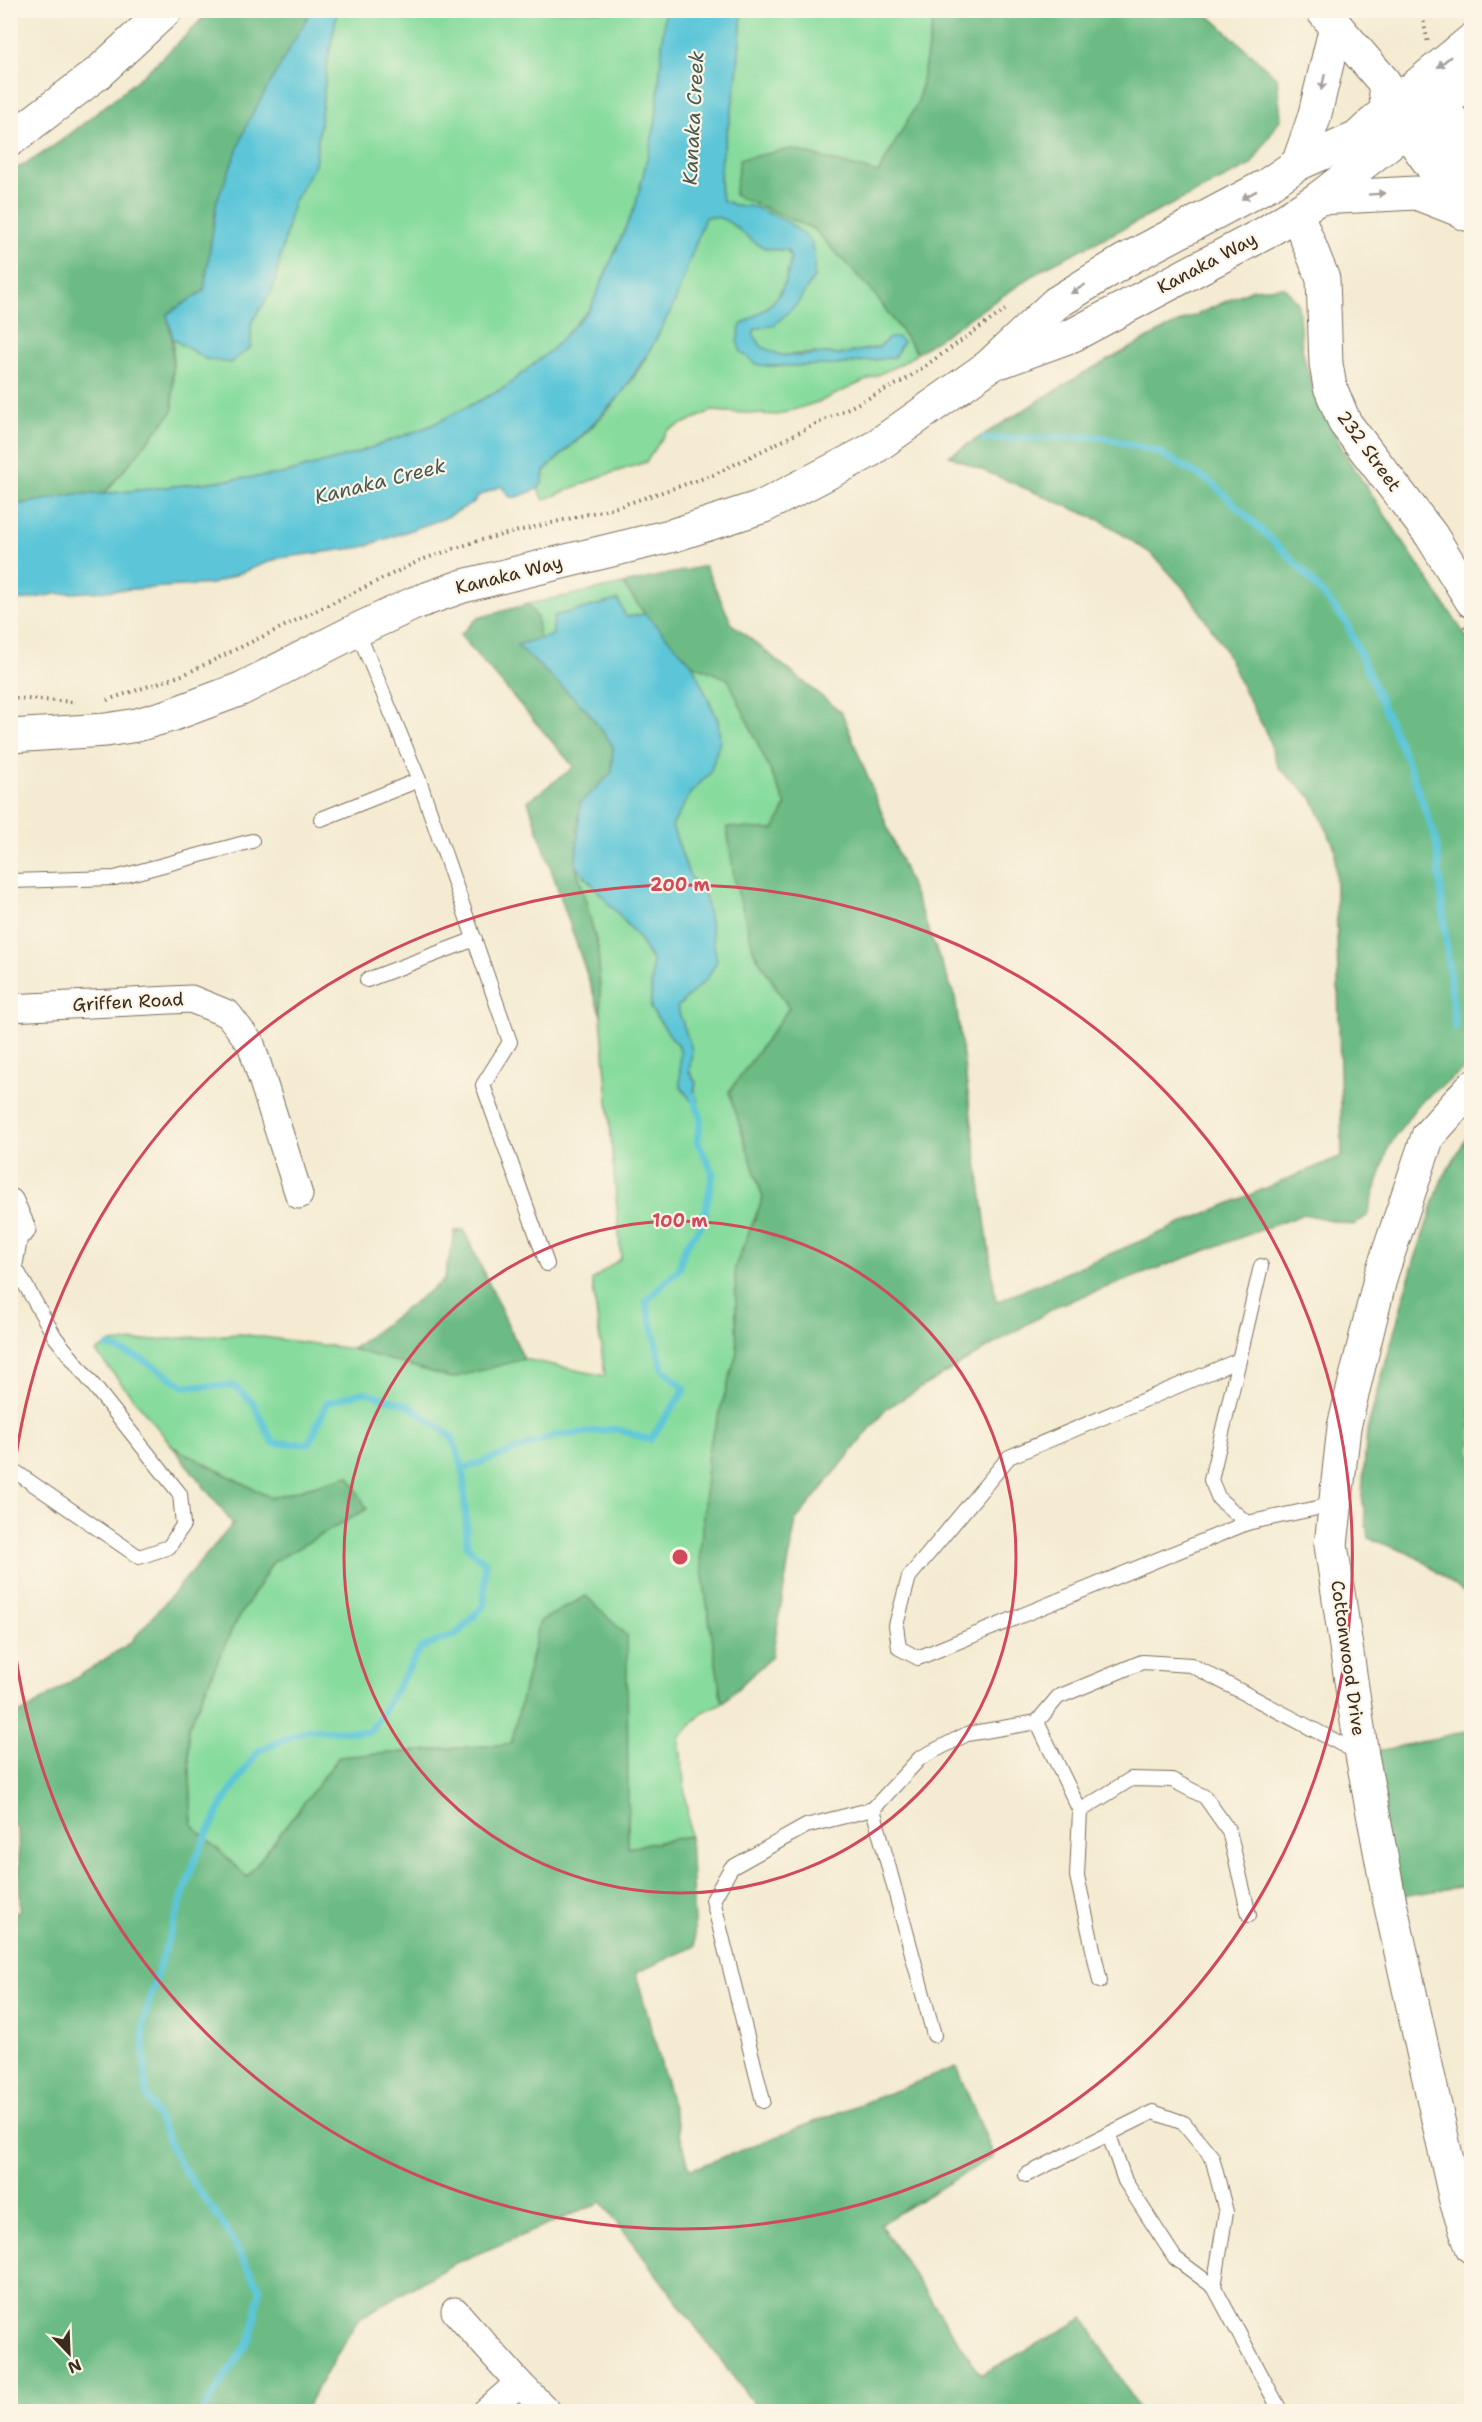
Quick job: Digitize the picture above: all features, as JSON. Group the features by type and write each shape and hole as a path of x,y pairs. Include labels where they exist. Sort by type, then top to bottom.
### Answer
{"main road":[{"path":"10,140 98,73 166,10"},
{"path":"1329,18 1467,215"},
{"path":"1298,164 1314,117 1329,18"},
{"path":"1428,95 1472,40"},
{"path":"1396,111 1428,95 1472,81"},
{"path":"1428,95 1472,141"},
{"path":"1396,111 1472,177"},
{"name":"Kanaka Way","path":"10,736 106,730 137,725 171,715 241,689 414,603 463,586 674,535 764,506 868,452 989,366 1056,303 1124,261 1267,185 1298,164 1357,138 1396,111"},
{"name":"Kanaka Way","path":"989,366 1073,335 1308,206 1396,111"},
{"path":"1308,206 1416,193 1467,215"},
{"name":"232 Street","path":"1308,206 1323,279 1326,364 1336,406 1345,423 1431,535 1472,601"},
{"name":"Cottonwood Drive","path":"1472,1087 1428,1136 1381,1275 1344,1427 1331,1545 1362,1755 1389,1898 1456,2201 1472,2247"}],"street":[{"name":"Griffen Road","path":"10,1008 191,999 228,1014 251,1044 298,1195"},
{"path":"10,1202 22,1229"},
{"path":"455,2311 519,2384 548,2412"},
{"path":"486,2412 519,2384"}],"lane":[{"path":"357,630 419,780 510,1042 483,1085 547,1264"},
{"path":"321,819 419,780"},
{"path":"10,882 115,878 252,841"},
{"path":"367,980 474,939"},
{"path":"10,1468 140,1557 169,1546 183,1525 180,1494 55,1337 15,1267 22,1229"},
{"path":"1247,1523 1218,1499 1211,1480 1261,1266"},
{"path":"1239,1360 1009,1457 909,1577 896,1625 899,1648 918,1658 1247,1523 1336,1504"},
{"path":"763,2101 713,1900 731,1868 806,1826 873,1809 920,1758 967,1734 1037,1722 1058,1697 1142,1662 1191,1665 1362,1755"},
{"path":"1037,1722 1080,1811 1077,1876 1100,1981"},
{"path":"1080,1811 1131,1779 1172,1780 1205,1797 1229,1831 1249,1915"},
{"path":"873,1809 934,2035"},
{"path":"1026,2175 1153,2112 1184,2123 1212,2157 1226,2212 1214,2287"},
{"path":"1109,2135 1125,2181 1175,2258 1214,2287 1281,2412"}],"path":[{"path":"1421,10 1430,52"},
{"path":"105,700 130,694 185,674 421,560 477,541 617,507 712,475 905,380 1006,309"},
{"path":"10,698 83,703"}],"green space":[{"path":"209,11 311,11 217,200 204,291 167,314 172,339 173,411 104,494 77,494 11,506 11,171 49,149 108,104 160,60"},
{"path":"340,11 665,11 656,122 636,204 590,309 550,351 504,388 430,426 351,455 283,474 104,494 173,411 173,339 206,359 251,347 251,323 273,289 293,203 315,164 327,65 337,13"},
{"path":"742,11 935,11 918,102 878,173 791,149 734,194 814,229 873,292 917,353 901,364 821,401 777,415 712,411 668,430 646,462 599,477 544,500 538,489 543,481 544,471 614,403 649,351 670,308 705,217 714,217 729,222 763,247 787,250 791,258 785,283 776,299 741,325 767,366 836,365 894,357 903,342 888,339 879,347 838,355 826,353 780,355 761,347 753,334 755,329 774,325 814,277 755,207 734,205 722,200 720,187 722,159 733,103"},
{"path":"935,11 1204,11 1277,78 1281,118 1251,165 1046,267 917,353 873,292 814,229 734,195 740,159 791,149 878,173 918,102"},
{"path":"1284,287 1298,303 1302,349 1311,383 1326,418 1349,461 1471,644 1471,1064 1418,1104 1389,1146 1367,1216 1353,1225 1304,1214 1059,1305 887,1408 796,1520 772,1656 722,1703 700,1557 708,1451 737,1353 735,1267 763,1198 729,1092 789,1008 754,952 734,878 727,827 774,830 786,805 728,679 692,664 645,614 623,584 705,566 732,624 842,713 955,997 996,1302 1342,1156 1335,848 1312,798 1278,767 1267,734 1222,644 1187,592 1153,555 1102,521 949,456 1084,373 1165,329 1253,289"},
{"path":"623,584 645,614 626,617 618,600 554,616 553,635 539,639 536,618 528,604"},
{"path":"528,604 537,618 539,639 517,645 587,710 613,746 612,773 580,803 576,866 598,948 601,1016 528,801 574,767 460,635 478,618"},
{"path":"692,664 728,678 786,805 775,830 727,828 754,952 789,1008 729,1092 763,1198 735,1267 737,1353 708,1451 700,1557 722,1703 703,1712 679,1738 690,1836 628,1848 627,1636 540,1621 511,1744 339,1757 247,1877 192,1825 188,1728 233,1627 273,1562 366,1509 349,1476 271,1498 173,1447 96,1352 110,1343 240,1334 352,1349 452,1378 524,1359 605,1376 592,1280 621,1258 601,1016 598,948 576,866 635,933 652,960 651,1009 680,1049 680,1085 694,1092 696,1083 689,1071 692,1050 677,1007 707,979 709,925 705,895 689,875 672,826 691,792 710,773 718,720"},
{"path":"1471,1130 1471,1598 1416,1556 1368,1538 1362,1495 1367,1431 1412,1268 1441,1181"},
{"path":"464,1230 524,1359 452,1378 352,1349 444,1280 455,1231"},
{"path":"173,1447 271,1498 349,1476 367,1509 273,1562 233,1627 188,1728 192,1825 247,1877 339,1757 511,1744 540,1621 586,1596 627,1636 628,1848 690,1836 695,1946 636,1973 690,2170 956,2067 994,2156 880,2224 981,2375 1084,2318 1140,2411 759,2411 602,2202 453,2264 358,2319 304,2411 11,2411 10,1917 20,1910 18,1829 11,1823 11,1718 130,1643 233,1524"},
{"path":"1471,1730 1471,1885 1389,1898 1362,1755"}],"water":[{"path":"311,11 340,11 337,13 327,65 315,164 293,203 273,289 251,323 251,347 230,363 206,359 173,339 167,314 204,291 217,201 249,120"},
{"name":"Kanaka Creek","path":"665,11 742,11 733,102 720,173 722,200 734,205 755,207 788,222 811,241 814,277 797,304 774,325 755,329 753,334 762,347 780,355 799,356 826,353 838,355 879,347 888,339 897,337 903,342 894,357 836,365 767,366 756,364 741,352 737,341 741,325 776,299 785,282 791,258 787,250 763,247 729,222 714,217 705,217 675,302 651,348 622,393 544,471 543,481 538,489 517,497 510,497 501,486 478,496 473,503 445,518 363,547 279,558 212,584 56,594 11,602 11,506 77,494 104,494 283,474 351,455 430,426 504,388 550,351 590,309 636,204 656,122"},
{"path":"618,600 626,617 645,614 692,664 718,721 720,741 710,773 691,792 672,826 689,875 705,895 717,961 707,979 677,1007 692,1050 689,1071 696,1083 694,1092 699,1101 694,1105 680,1085 680,1049 651,1009 652,960 635,933 576,866 580,803 612,773 613,746 587,710 517,645 553,635 554,616"}],"waterway":[{"path":"984,439 1101,437 1158,452 1211,482 1301,568 1346,622 1411,770 1436,840 1455,1028"},
{"path":"202,2412 252,2336 260,2289 223,2224 179,2163 146,2093 143,2024 159,1967 196,1857 224,1801 258,1751 307,1730 370,1732 421,1648 457,1634 484,1605 485,1563 467,1546 463,1469 554,1436 616,1429 650,1440 685,1389 662,1368 646,1301 679,1269 685,1247 703,1223 713,1173 697,1141 701,1119 693,1096"},
{"path":"108,1346 144,1360 184,1386 234,1386 252,1401 273,1443 309,1444 327,1403 364,1392 408,1405 452,1437 463,1469"}]}
